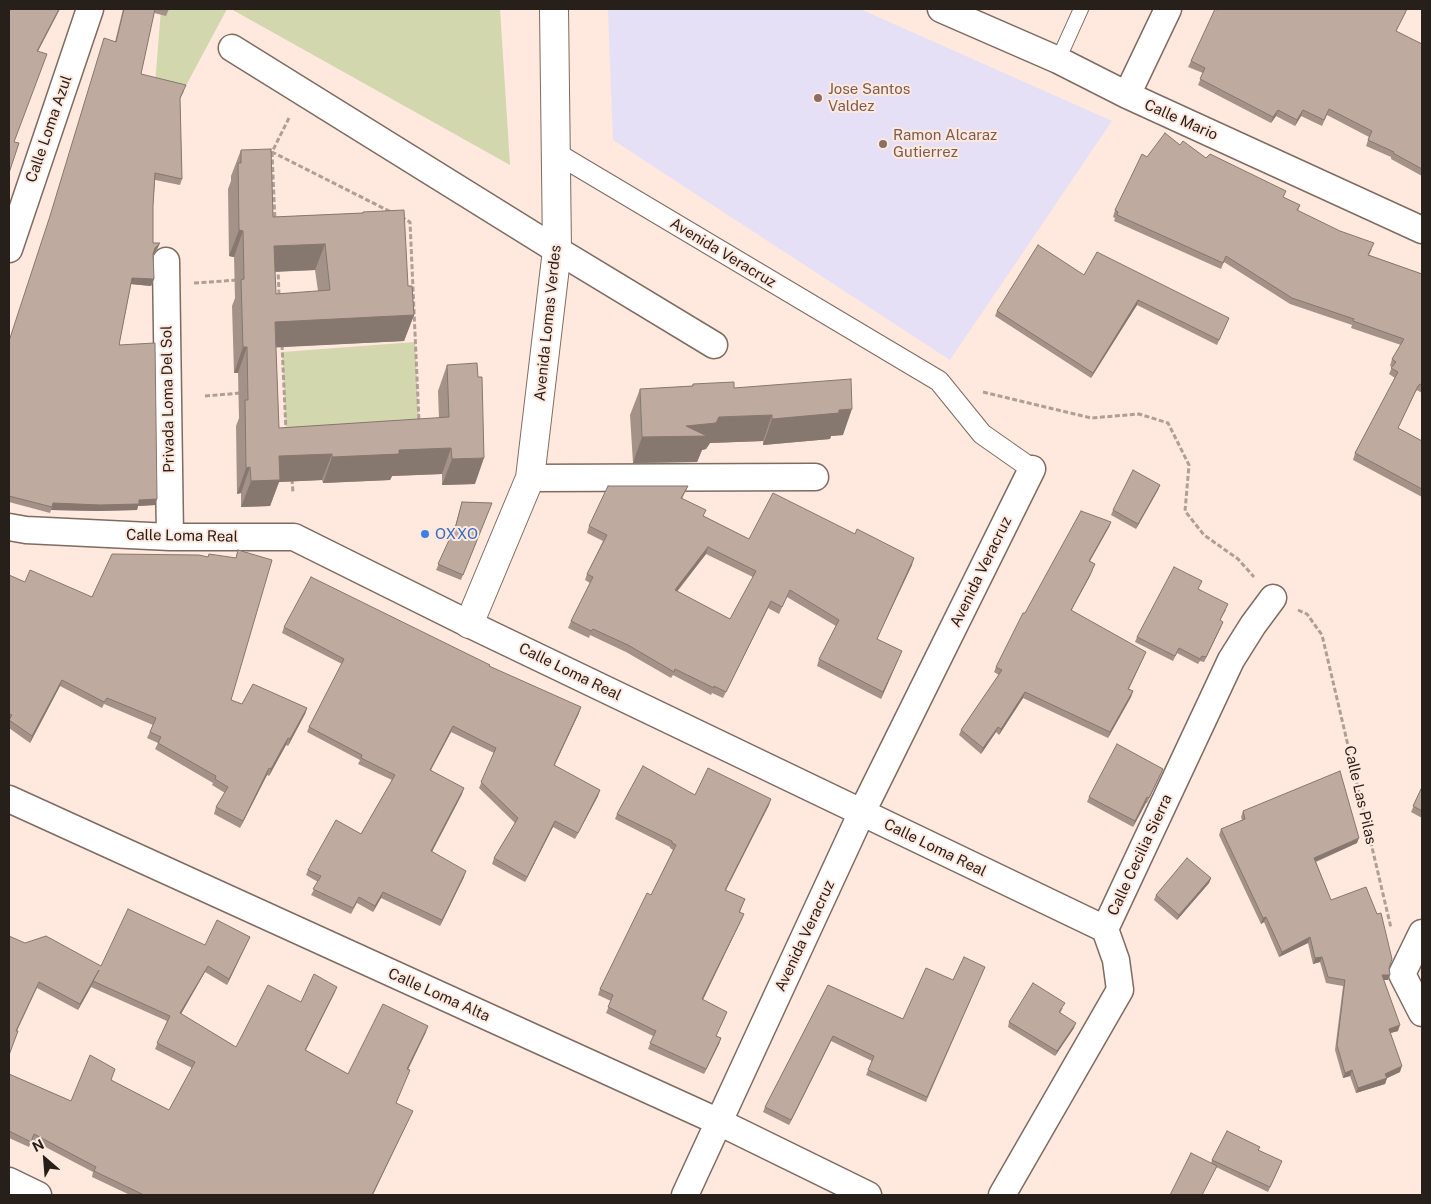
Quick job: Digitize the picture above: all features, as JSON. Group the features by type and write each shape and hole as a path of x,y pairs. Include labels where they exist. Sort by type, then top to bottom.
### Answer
{"street":[{"name":"Calle Loma Azul","path":"9,249 90,9"},
{"name":"Avenida Lomas Verdes","path":"469,624 530,478 557,250 554,9"},
{"name":"Calle Mario","path":"941,9 1058,60 1127,96 1422,230"},
{"path":"1127,96 1168,9"},
{"path":"232,48 714,345"},
{"name":"Avenida Veracruz","path":"556,153 939,381 982,434 1032,469 862,812 685,1195"},
{"name":"Privada Loma Del Sol","path":"166,261 170,537"},
{"path":"530,478 815,477"},
{"name":"Calle Loma Real","path":"9,527 26,530 170,537 294,537 469,624 1105,929"},
{"name":"Calle Cecilia Sierra","path":"1002,1195 1120,990 1116,960 1105,929 1231,660 1273,598"},
{"name":"Calle Loma Alta","path":"9,798 719,1122 868,1195"},
{"path":"1422,933 1402,974 1422,1013"},
{"path":"9,1182 38,1195"}],"lane":[{"path":"1058,60 1081,9"}],"path":[{"path":"276,229 272,152 303,92"},
{"path":"272,152 410,222 419,423"},
{"path":"277,258 279,296"},
{"path":"190,283 239,280"},
{"path":"282,343 287,438"},
{"path":"939,381 1091,418 1139,414 1168,423 1189,465 1185,511 1204,535 1238,559 1273,598"},
{"path":"205,396 244,392"},
{"path":"291,474 293,493"},
{"name":"Calle Las Pilas","path":"1273,598 1306,614 1322,635 1402,974"}],"shaded area":[{"path":"608,9 860,9 1112,121 950,360 613,140"}],"green space":[{"path":"161,9 227,9 174,108 154,97"},
{"path":"231,9 500,9 510,165"},
{"path":"415,342 419,423 286,429 282,352"}],"building":[{"path":"9,9 59,9 37,51 47,54 14,142 19,143 9,173"},
{"path":"124,9 155,9 141,74 186,85 180,98 182,179 155,173 153,243 160,243 155,248 153,254 154,279 132,278 119,345 155,343 157,499 139,500 139,504 53,503 52,507 9,496 9,341 50,216 104,38 116,42"},
{"path":"1215,9 1407,9 1396,31 1422,44 1422,169 1394,152 1368,140 1372,131 1329,109 1324,120 1303,110 1297,120 1278,110 1273,117 1200,79 1205,68 1191,61"},
{"path":"1165,133 1180,145 1183,141 1206,158 1210,154 1286,191 1283,197 1300,205 1297,210 1340,231 1374,243 1368,255 1422,274 1422,385 1418,386 1398,428 1422,441 1422,489 1355,453 1398,372 1391,368 1396,362 1392,359 1404,339 1353,321 1354,319 1292,298 1226,256 1223,263 1117,215 1118,212 1115,210 1142,154 1147,157"},
{"path":"271,149 273,217 404,210 408,286 412,286 414,315 275,322 279,428 449,417 447,365 477,363 478,377 482,377 484,458 452,459 451,448 399,450 399,454 332,457 332,454 279,456 280,480 251,481 250,467 246,468 245,400 248,400 247,347 243,347 241,280 244,279 243,231 239,230 238,163 241,163 241,150","holes":["325,244 330,290 276,294 274,246"]},
{"path":"1038,245 1084,275 1097,252 1229,318 1219,340 1138,300 1093,373 997,311"},
{"path":"851,379 852,409 839,410 839,413 772,419 772,415 719,417 716,423 686,426 707,436 642,437 640,389 734,382 734,388"},
{"path":"1133,470 1160,485 1138,524 1113,510"},
{"path":"608,486 688,486 681,498 706,510 703,516 749,539 773,493 855,534 857,529 914,558 877,639 902,651 883,692 819,659 839,620 790,590 782,607 771,601 726,692 675,669 674,672 628,645 571,621 593,577 587,574 607,535 589,526","holes":["708,547 756,571 730,619 675,590"]},
{"path":"462,502 492,503 463,575 438,564 456,525"},
{"path":"1081,511 1111,522 1089,561 1095,564 1071,610 1146,652 1128,689 1133,691 1110,732 1025,692 1001,729 998,727 983,748 961,730 1002,670 996,667 1023,613 1025,613"},
{"path":"238,550 272,560 231,700 242,704 253,684 307,708 271,769 269,768 243,821 216,807 228,787 215,779 216,776 158,743 161,737 150,732 156,718 107,698 104,702 62,680 32,736 9,720 12,715 9,714 9,575 25,582 30,570 92,597 112,554 199,555 208,557 209,554 236,558"},
{"path":"1174,567 1202,581 1198,589 1228,604 1220,620 1223,622 1206,657 1202,656 1200,659 1179,648 1175,656 1137,637"},
{"path":"311,577 489,666 581,707 554,765 600,790 578,833 555,821 527,877 494,858 518,818 481,782 496,748 453,726 430,770 464,788 431,851 466,871 442,920 383,892 375,906 359,897 353,908 313,889 321,876 308,870 336,820 361,834 395,775 361,758 362,755 309,727 344,659 284,627"},
{"path":"1117,744 1163,769 1135,821 1089,797"},
{"path":"643,766 695,795 708,768 771,799 725,890 745,899 739,912 744,914 702,999 727,1012 716,1036 721,1038 706,1069 650,1043 656,1031 608,1007 613,995 600,989 647,893 651,895 676,845 672,841 617,814"},
{"path":"1340,771 1359,838 1314,858 1331,900 1366,887 1377,914 1381,913 1392,959 1389,968 1390,975 1382,975 1400,1025 1389,1029 1402,1066 1385,1074 1387,1078 1358,1088 1352,1070 1345,1073 1337,1045 1345,980 1328,977 1322,957 1315,958 1310,937 1282,952 1266,917 1263,918 1221,829 1245,819 1243,811"},
{"path":"1422,787 1422,811 1413,806"},
{"path":"1187,858 1211,878 1179,915 1156,895"},
{"path":"128,909 205,945 217,920 250,937 229,979 208,966 180,1013 236,1047 268,985 301,1002 314,974 337,987 305,1050 348,1074 383,1004 428,1026 407,1069 410,1070 396,1103 413,1111 372,1195 144,1195 94,1171 96,1167 34,1134 31,1142 9,1131 9,1074 71,1101 90,1055 115,1069 111,1080 169,1110 195,1062 157,1043 170,1016 93,981 99,970 80,1004 39,982 16,1031 18,1031 9,1055 9,936 25,943 46,936 101,966"},
{"path":"964,957 985,967 927,1097 868,1070 874,1056 833,1036 791,1120 765,1107 828,985 903,1019 926,968 953,980"},
{"path":"1033,983 1065,1003 1059,1012 1076,1023 1057,1051 1009,1022"},
{"path":"1227,1131 1260,1147 1258,1150 1282,1161 1270,1187 1212,1160"},
{"path":"1191,1153 1217,1166 1202,1195 1170,1195"}],"place":[{"name":"Jose Santos Valdez","path":"818,98"},
{"name":"Ramon Alcaraz Gutierrez","path":"883,144"},
{"name":"OXXO","path":"425,534"}]}
